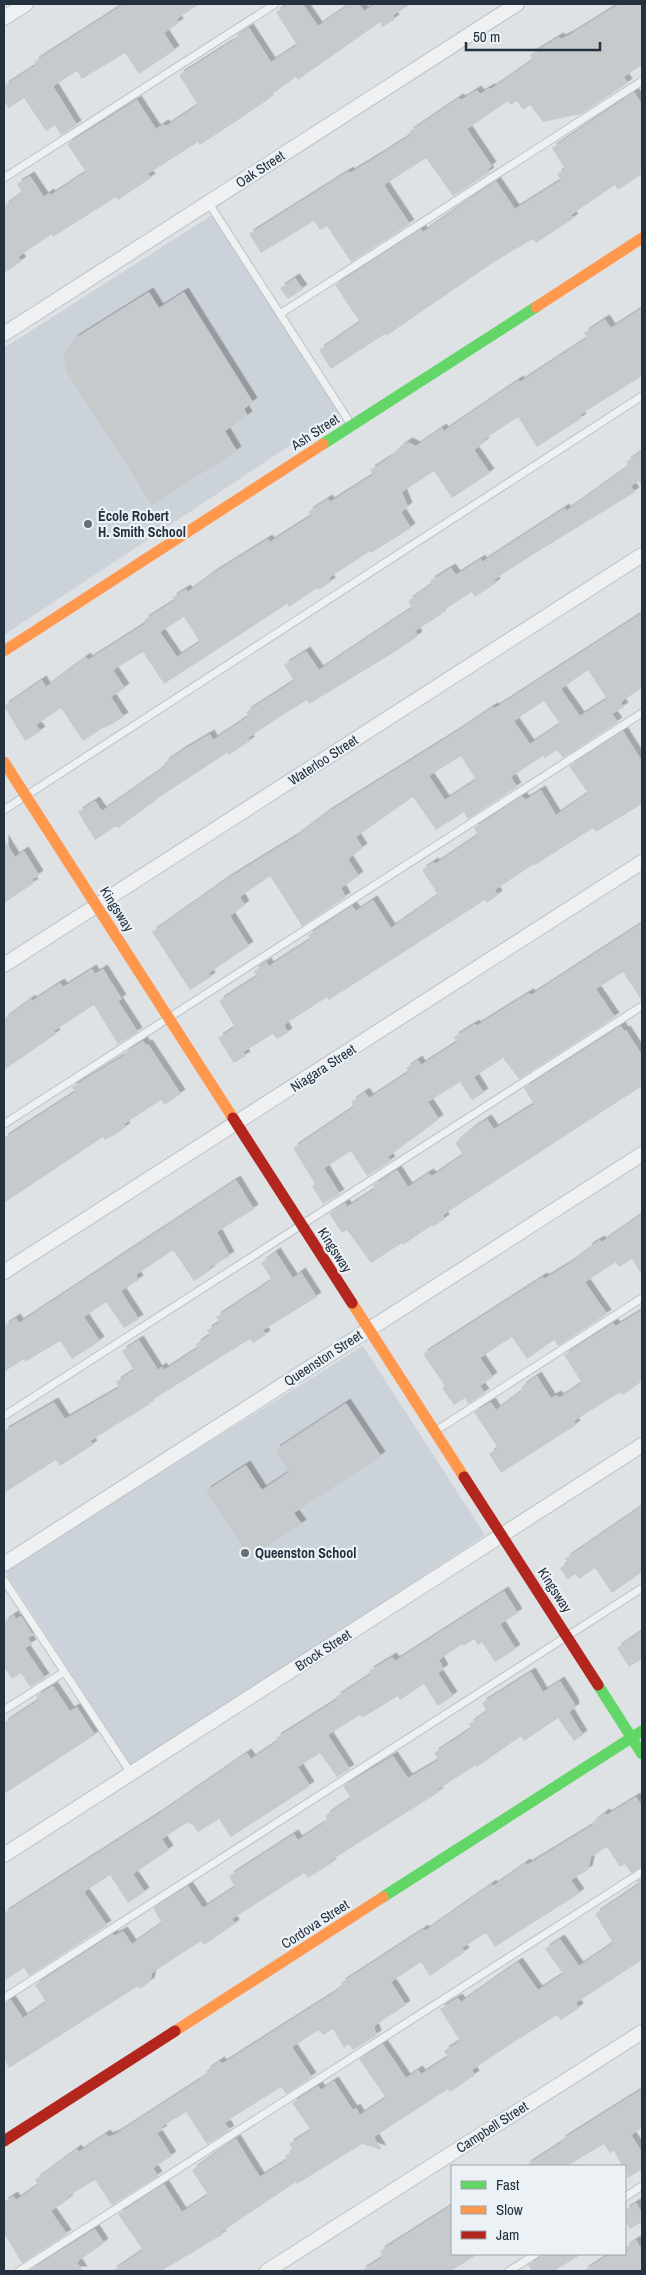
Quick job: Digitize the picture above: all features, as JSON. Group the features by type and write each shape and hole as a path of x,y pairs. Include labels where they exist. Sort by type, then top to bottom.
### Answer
{"street":[{"path":"4,18 26,4"},
{"name":"Oak Street","path":"4,334 517,4"},
{"name":"Ash Street","path":"4,651 642,238"},
{"name":"Waterloo Street","path":"4,965 642,555"},
{"name":"Kingsway","path":"4,762 235,1124 642,1754"},
{"name":"Niagara Street","path":"4,1272 642,862"},
{"name":"Queenston Street","path":"4,1564 642,1154"},
{"name":"Brock Street","path":"4,1855 642,1445"},
{"name":"Cordova Street","path":"4,2142 642,1731"},
{"name":"Campbell Street","path":"267,2271 642,2032"}],"lane":[{"path":"4,178 275,4"},
{"path":"280,314 642,81"},
{"path":"208,202 352,426"},
{"path":"4,810 642,396"},
{"path":"4,1124 642,713"},
{"path":"4,1416 642,1006"},
{"path":"434,1432 642,1298"},
{"path":"4,1580 130,1773"},
{"path":"4,1998 642,1588"},
{"path":"4,1710 64,1672"},
{"path":"20,2271 642,1872"},
{"path":"626,2196 642,2186"},
{"path":"509,2271 534,2255"}],"shaded area":[{"name":"École Robert H. Smith School","path":"212,215 339,413 4,635 4,348"},
{"name":"Queenston School","path":"363,1346 485,1535 132,1767 4,1570"}],"building":[{"path":"124,4 199,4 177,19 179,23 164,33 175,50 139,74 125,53 82,79 77,71 53,86 77,125 61,135 55,125 46,131 24,98 9,108 4,101 4,86 36,65 34,62"},
{"path":"288,4 303,4 318,26 350,4 359,4 364,11 375,4 411,4 393,15 395,19 383,27 380,22 298,80 296,77 268,97 269,99 200,145 198,142 148,174 151,178 118,200 116,197 53,237 52,234 18,257 22,261 4,273 4,206 22,193 17,184 30,176 44,197 49,193 51,195 86,172 67,144 137,100 156,129 164,124 166,126 198,105 179,75 234,40 249,28 271,62 297,45 276,12"},
{"path":"619,4 642,4 642,65 624,77 628,83 581,114 543,122 530,105 523,110 517,101 510,105 508,101 467,129 492,166 488,169 490,172 453,196 426,158 384,185 410,224 351,262 327,226 320,230 314,221 261,253 249,234 349,171 350,173 411,135 409,132 459,98 461,100 477,90 480,94 491,89 533,60 530,55 559,37 561,39 571,34"},
{"path":"634,92 642,104 642,174 618,190 615,185 571,215 574,218 536,243 533,239 494,262 386,336 385,334 331,369 319,350 360,322 335,285 421,229 423,232 496,181 515,209 561,180 557,174 565,169 552,148"},
{"path":"295,278 303,289 288,299 280,288"},
{"path":"149,292 159,308 184,292 253,402 244,409 248,416 225,431 237,451 152,505 66,371 64,354 74,339"},
{"path":"642,308 642,376 580,415 582,418 537,447 518,417 483,440 485,442 474,450 490,473 452,498 434,471 402,492 408,507 401,512 411,528 371,553 370,551 329,578 331,582 318,590 317,588 289,607 287,604 164,684 143,652 113,670 125,688 111,697 124,717 83,741 61,708 36,725 41,731 25,741 4,706 42,680 46,687 86,657 88,660 146,623 144,620 174,601 172,598 186,589 188,592 212,574 268,539 270,542 311,516 308,512 328,499 330,502 373,475 370,470 389,458 408,442 416,446 442,428 444,431 519,380 520,382 587,338 584,333 605,319 611,328","holes":["184,617 200,642 177,657 160,632"]},
{"path":"642,451 642,487 639,481 631,486 635,492 521,562 494,580 496,583 475,597 472,592 441,612 442,614 415,631 418,636 393,653 309,704 307,700 281,716 248,738 250,741 229,755 227,753 164,794 118,828 116,826 95,840 78,812 95,801 102,811 166,766 164,763 183,750 210,734 213,740 249,716 246,712 294,681 284,665 306,651 319,670 412,608 408,601 432,584 430,581 451,568 456,575 481,559 482,562 565,508 566,511 629,466 626,462"},
{"path":"642,613 642,688 621,702 624,707 612,714 618,722 563,758 557,750 545,758 543,756 511,777 517,787 468,819 464,812 436,830 413,797 356,837 363,848 348,859 359,876 341,888 346,897 302,926 270,876 240,897 245,905 230,916 249,946 209,973 211,977 190,990 152,932 227,879 295,837 328,812 493,707 495,708","holes":["588,670 607,699 580,716 561,689","544,701 560,724 530,744 514,721","461,756 476,780 445,800 429,776"]},
{"path":"623,731 642,761 642,804 596,832 593,828 534,864 495,890 498,895 487,903 485,900 329,1000 327,997 284,1025 288,1033 277,1039 273,1034 243,1052 246,1056 234,1063 218,1038 235,1027 219,1001 257,976 254,971 267,962 269,966 311,939 308,935 352,906 356,911 373,900 391,928 438,895 422,870 434,862 435,864 478,835 474,828 522,796 525,800 541,790 556,815 588,793 569,766"},
{"path":"4,839 15,857 24,851 39,875 32,880 34,883 4,903"},
{"path":"642,923 642,1001 623,972 596,989 615,1017 519,1079 503,1058 474,1077 484,1093 472,1100 460,1082 428,1102 439,1119 388,1157 391,1161 367,1176 351,1151 324,1168 340,1194 323,1204 312,1186 315,1184 293,1148 354,1107 351,1102 365,1092 369,1098 409,1072 406,1068 418,1060 421,1065 457,1042 454,1037 475,1024 476,1026 529,993 531,995"},
{"path":"92,969 95,974 103,969 122,999 118,1001 138,1032 118,1044 94,1005 54,1031 56,1034 4,1070 4,1019 31,999 32,1001 60,983 63,987"},
{"path":"621,1026 624,1031 626,1030 642,1055 642,1086 443,1215 445,1219 433,1227 432,1225 403,1245 402,1243 371,1263 347,1230 342,1233 329,1213 345,1203 347,1207 375,1189 373,1185 397,1170 408,1187 429,1173 432,1176 463,1155 455,1143 472,1129 487,1119 494,1129 534,1104 524,1088"},
{"path":"143,1041 146,1045 148,1044 181,1094 164,1105 161,1100 124,1124 126,1127 121,1131 105,1140 103,1137 4,1203 4,1138 75,1092 72,1087 125,1055 124,1053"},
{"path":"236,1180 254,1209 217,1232 230,1256 209,1268 211,1270 194,1281 173,1250 136,1275 139,1280 121,1291 139,1319 124,1328 106,1302 84,1317 100,1341 72,1359 60,1341 25,1362 24,1359 4,1372 4,1326 16,1318 19,1323"},
{"path":"642,1214 642,1275 632,1259 619,1267 616,1262 585,1282 607,1314 558,1346 554,1340 527,1359 512,1337 480,1358 493,1377 480,1386 485,1393 468,1404 465,1398 454,1405 442,1388 445,1386 423,1354 543,1277 544,1279 567,1265 588,1250 587,1248 600,1240 602,1242"},
{"path":"276,1252 293,1278 301,1272 317,1297 263,1330 266,1335 253,1343 250,1339 149,1402 150,1404 90,1441 93,1445 60,1466 56,1460 4,1493 4,1431 54,1402 65,1419 119,1388 116,1382 134,1370 122,1351 139,1340 158,1370 162,1367 164,1370 198,1348 196,1344 210,1335 207,1330 220,1322 216,1317 272,1280 261,1263"},
{"path":"642,1310 642,1381 623,1395 622,1393 617,1394 574,1421 576,1425 501,1473 489,1454 498,1448 474,1412 491,1402 496,1410 523,1390 521,1387 537,1376 551,1398 557,1395 559,1398 582,1383 564,1355 613,1323 616,1326"},
{"path":"346,1403 381,1456 294,1513 302,1524 250,1558 206,1491 246,1465 262,1490 289,1472 275,1450"},
{"path":"642,1506 642,1572 612,1593 595,1568 579,1579 575,1574 568,1580 560,1568 568,1563 565,1559"},
{"path":"504,1591 518,1613 500,1624 516,1649 495,1662 482,1642 478,1645 474,1639 464,1646 462,1644 439,1660 444,1669 438,1673 453,1696 438,1706 424,1684 400,1700 398,1696 362,1718 360,1715 328,1735 350,1769 337,1777 320,1753 298,1767 310,1786 231,1837 219,1819 198,1832 188,1822 162,1839 169,1850 133,1874 145,1892 128,1903 110,1875 84,1892 107,1925 29,1976 24,1968 4,1981 4,1913 160,1813 247,1753 251,1759 278,1741 276,1738 338,1699 336,1697 371,1674 369,1671 392,1657 395,1661"},
{"path":"14,1615 16,1619 21,1616 33,1635 28,1638 32,1644 25,1648 45,1678 30,1687 21,1673 12,1679 4,1667 4,1622"},
{"path":"642,1631 642,1659 629,1667 617,1648"},
{"path":"531,1672 543,1692 560,1681 574,1703 575,1708 569,1712 583,1735 574,1741 558,1718 524,1741 521,1736 477,1767 476,1765 437,1790 439,1792 330,1861 332,1863 308,1878 304,1873 232,1919 235,1924 204,1945 201,1941 152,1973 150,1982 140,1989 138,1986 9,2068 4,2059 4,2003 11,2000 23,2018 46,2002 35,1985 113,1934 114,1936 123,1931 132,1944 162,1923 153,1908 188,1886 203,1908 235,1887 229,1876 294,1834 298,1840 321,1825 327,1820 325,1816 351,1798 343,1786 393,1756 408,1778 439,1760 434,1753 472,1728 469,1724 487,1711 482,1703"},
{"path":"53,1686 70,1711 77,1707 95,1735 4,1794 4,1723 39,1700 36,1696"},
{"path":"636,1797 642,1806 642,1867 631,1873 625,1864 620,1867 607,1847 591,1857 588,1870 571,1880 580,1893 495,1947 486,1933 462,1948 465,1952 430,1976 421,1962 391,1982 406,2005 374,2026 377,2035 353,2050 349,2044 344,2048 333,2029 323,2035 319,2030 292,2047 312,2077 286,2094 281,2087 238,2114 225,2123 230,2130 207,2144 186,2112 161,2127 163,2130 157,2133 172,2156 153,2168 158,2176 112,2205 95,2180 67,2197 69,2199 51,2211 67,2234 22,2263 4,2233 4,2202 13,2196 16,2200 38,2185 35,2180 77,2149 79,2152 106,2134 108,2137 116,2134 199,2080 207,2073 206,2071 220,2061 222,2064 332,1994 343,1986 341,1983 424,1929 425,1931 492,1884 493,1886 526,1863 527,1865 593,1825 592,1823 605,1813 607,1815"},
{"path":"642,1878 642,1960 576,2003 579,2008 561,2020 557,2015 472,2070 475,2075 450,2092 448,2089 374,2137 382,2150 362,2144 297,2184 296,2182 220,2233 222,2235 161,2271 112,2271 143,2250 118,2214 164,2184 182,2212 208,2195 192,2170 236,2139 260,2177 287,2160 285,2156 293,2150 289,2144 311,2130 292,2103 318,2086 321,2090 334,2081 353,2110 356,2108 360,2115 386,2098 359,2059 383,2044 406,2078 418,2070 421,2074 448,2057 444,2051 460,2041 440,2009 458,1998 461,2002 518,1962 538,1990 563,1974 545,1949 560,1939 579,1966 613,1943 595,1914 639,1884 637,1881"},
{"path":"642,2089 642,2128 631,2135 642,2152 642,2169 628,2178 626,2165 621,2165 614,2151 610,2153 604,2144 569,2165 527,2165 562,2142 561,2140"},
{"path":"636,2203 642,2212 642,2222 630,2229 626,2223 626,2209"},
{"path":"451,2206 451,2255 476,2255 451,2271 361,2271 383,2257 380,2251"},
{"path":"95,2229 104,2243 77,2262 83,2271 28,2271"},
{"path":"636,2240 642,2250 642,2271 583,2271 608,2255 626,2255 626,2247"},
{"path":"540,2255 580,2255 554,2271 532,2271 528,2265"}],"traffic: fast":[{"path":"323,444 536,307"},
{"path":"598,1685 642,1754"},
{"path":"383,1897 642,1731"}],"traffic: slow":[{"path":"536,307 642,238"},
{"path":"4,651 323,444"},
{"path":"4,762 233,1118"},
{"path":"352,1303 464,1477"},
{"path":"175,2031 383,1897"}],"traffic: jam":[{"path":"233,1118 352,1303"},
{"path":"464,1477 598,1685"},
{"path":"4,2141 175,2031"}],"place":[{"name":"École Robert H. Smith School","path":"88,524"},
{"name":"Queenston School","path":"245,1553"}]}
